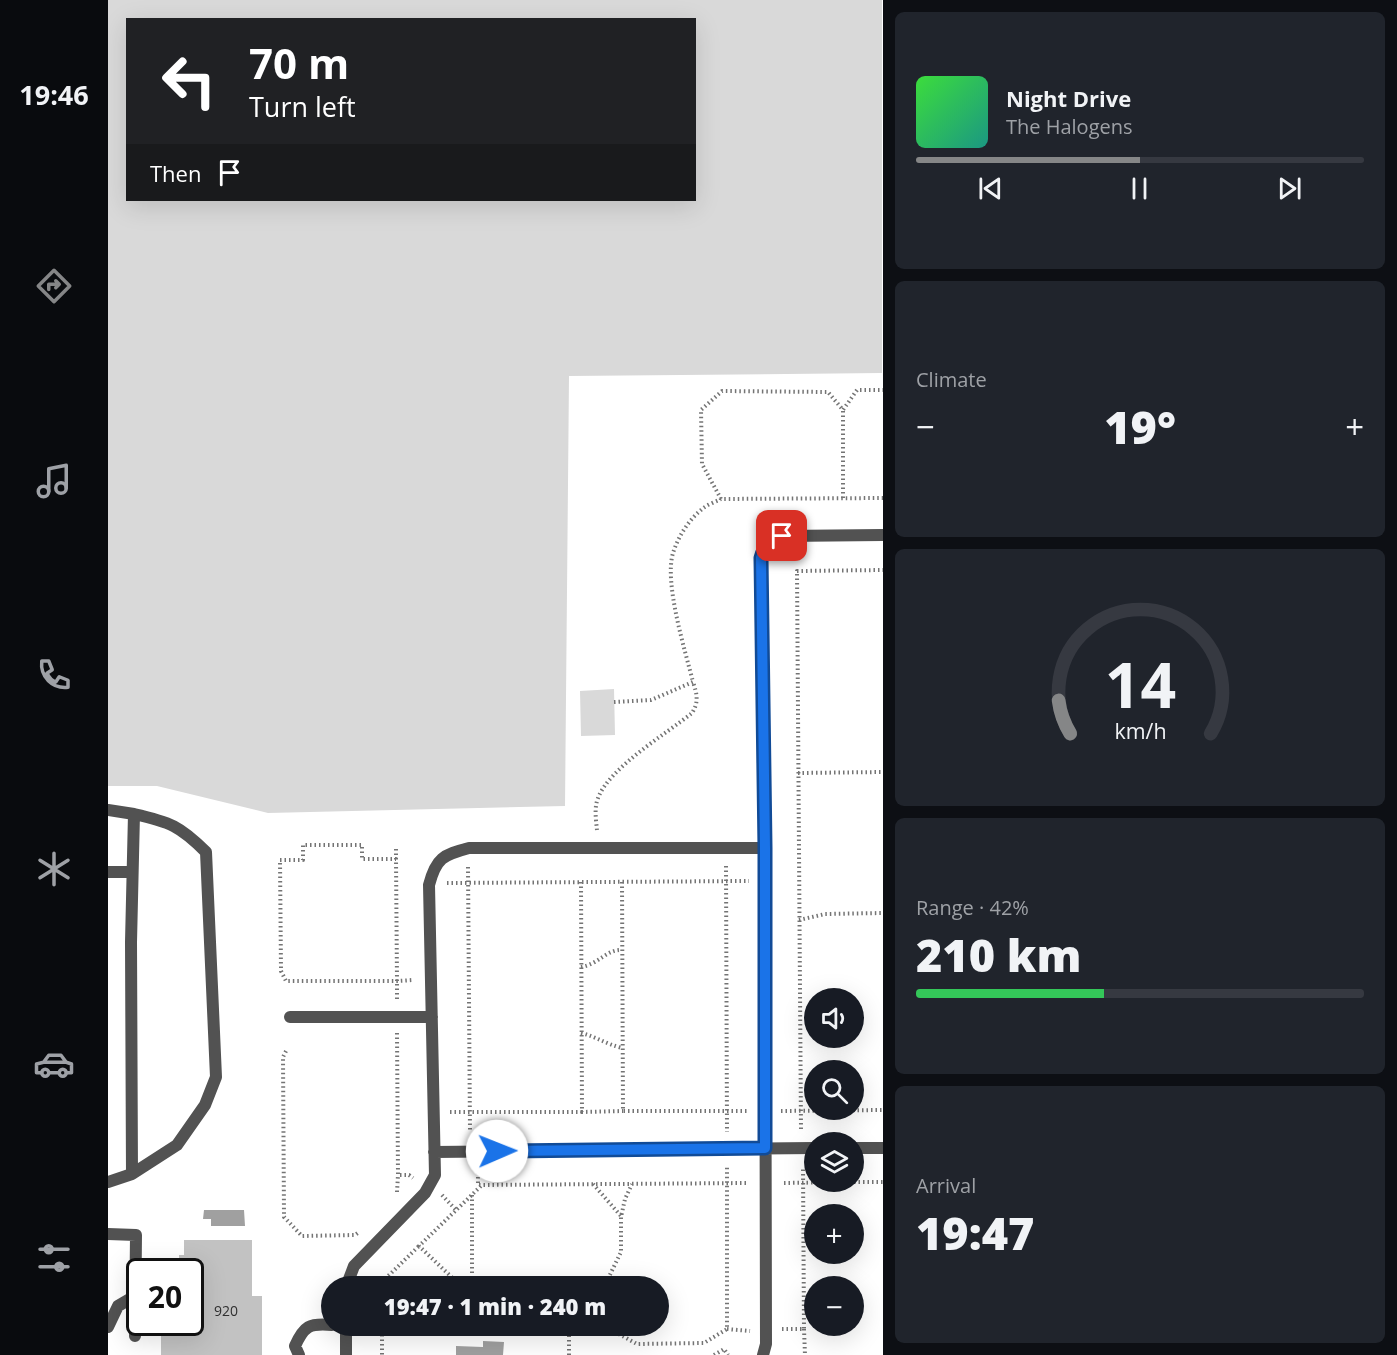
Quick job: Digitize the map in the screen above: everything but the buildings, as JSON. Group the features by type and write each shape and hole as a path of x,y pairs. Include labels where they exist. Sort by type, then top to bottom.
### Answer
{"lane":[{"path":"763,1355 766,1344 765,848 761,558 763,550 771,541 782,536 882,535"},
{"path":"108,810 164,820 187,834 206,852 216,1077 205,1105 177,1145 132,1174 108,1182"},
{"path":"132,1174 134,814"},
{"path":"350,1276 354,1266 425,1193 435,1175 430,883 433,870 446,855 468,848 765,848"},
{"path":"108,872 132,872"},
{"path":"290,1017 432,1017"},
{"path":"434,1152 804,1148"},
{"path":"864,1148 882,1148"},
{"path":"108,1234 136,1235 136,1258"},
{"path":"108,1327 118,1306 126,1301"},
{"path":"299,1355 296,1346 302,1331 316,1324 321,1324"},
{"path":"346,1336 346,1355"}],"path":[{"path":"843,498 843,410 856,390 882,390"},
{"path":"721,499 702,464 701,410 722,391 828,392 843,410"},
{"path":"597,848 595,809 598,797 606,784 647,745 692,713 696,707 698,696 676,618 672,574 673,555 683,531 702,508 721,499 882,498"},
{"path":"801,1129 797,571 882,570"},
{"path":"614,702 651,700 693,682"},
{"path":"798,773 882,772"},
{"path":"396,859 362,860 362,844 303,845 303,860 280,860 281,971 286,981 431,980"},
{"path":"468,848 470,1131"},
{"path":"396,849 397,1000"},
{"path":"430,883 764,880"},
{"path":"581,882 582,1112"},
{"path":"622,882 623,1111"},
{"path":"799,920 825,914 882,914"},
{"path":"581,967 593,965 614,950 622,950"},
{"path":"391,1198 399,1191 397,1033"},
{"path":"581,1033 596,1036 606,1044 622,1048"},
{"path":"286,1051 283,1058 284,1217 302,1236 355,1235 363,1228"},
{"path":"781,1111 882,1110"},
{"path":"470,1112 747,1111"},
{"path":"727,1329 804,1329 802,1164"},
{"path":"478,1167 478,1185 803,1182"},
{"path":"398,1176 409,1175 413,1178"},
{"path":"864,1182 882,1182"},
{"path":"609,1276 621,1252 621,1217 625,1199 632,1184"},
{"path":"388,1276 482,1185"},
{"path":"593,1185 621,1217"},
{"path":"472,1194 472,1276"},
{"path":"442,1195 456,1210"},
{"path":"418,1245 450,1276"},
{"path":"382,1336 382,1355"},
{"path":"569,1355 570,1336"},
{"path":"804,1336 805,1355"},
{"path":"714,1355 724,1349 728,1355"}],"shaded area":[{"path":"108,0 882,0 882,373 569,376 565,806 268,813 157,786 108,786"},
{"path":"614,689 615,735 581,736 580,691"},
{"path":"204,1210 244,1210 245,1226 211,1226 211,1219 203,1219"},
{"path":"483,1341 504,1342 503,1355 456,1355 456,1346 483,1347"}],"route":[{"path":"497,1151 765,1148 765,848 761,558 763,550 771,541 782,536"}]}
